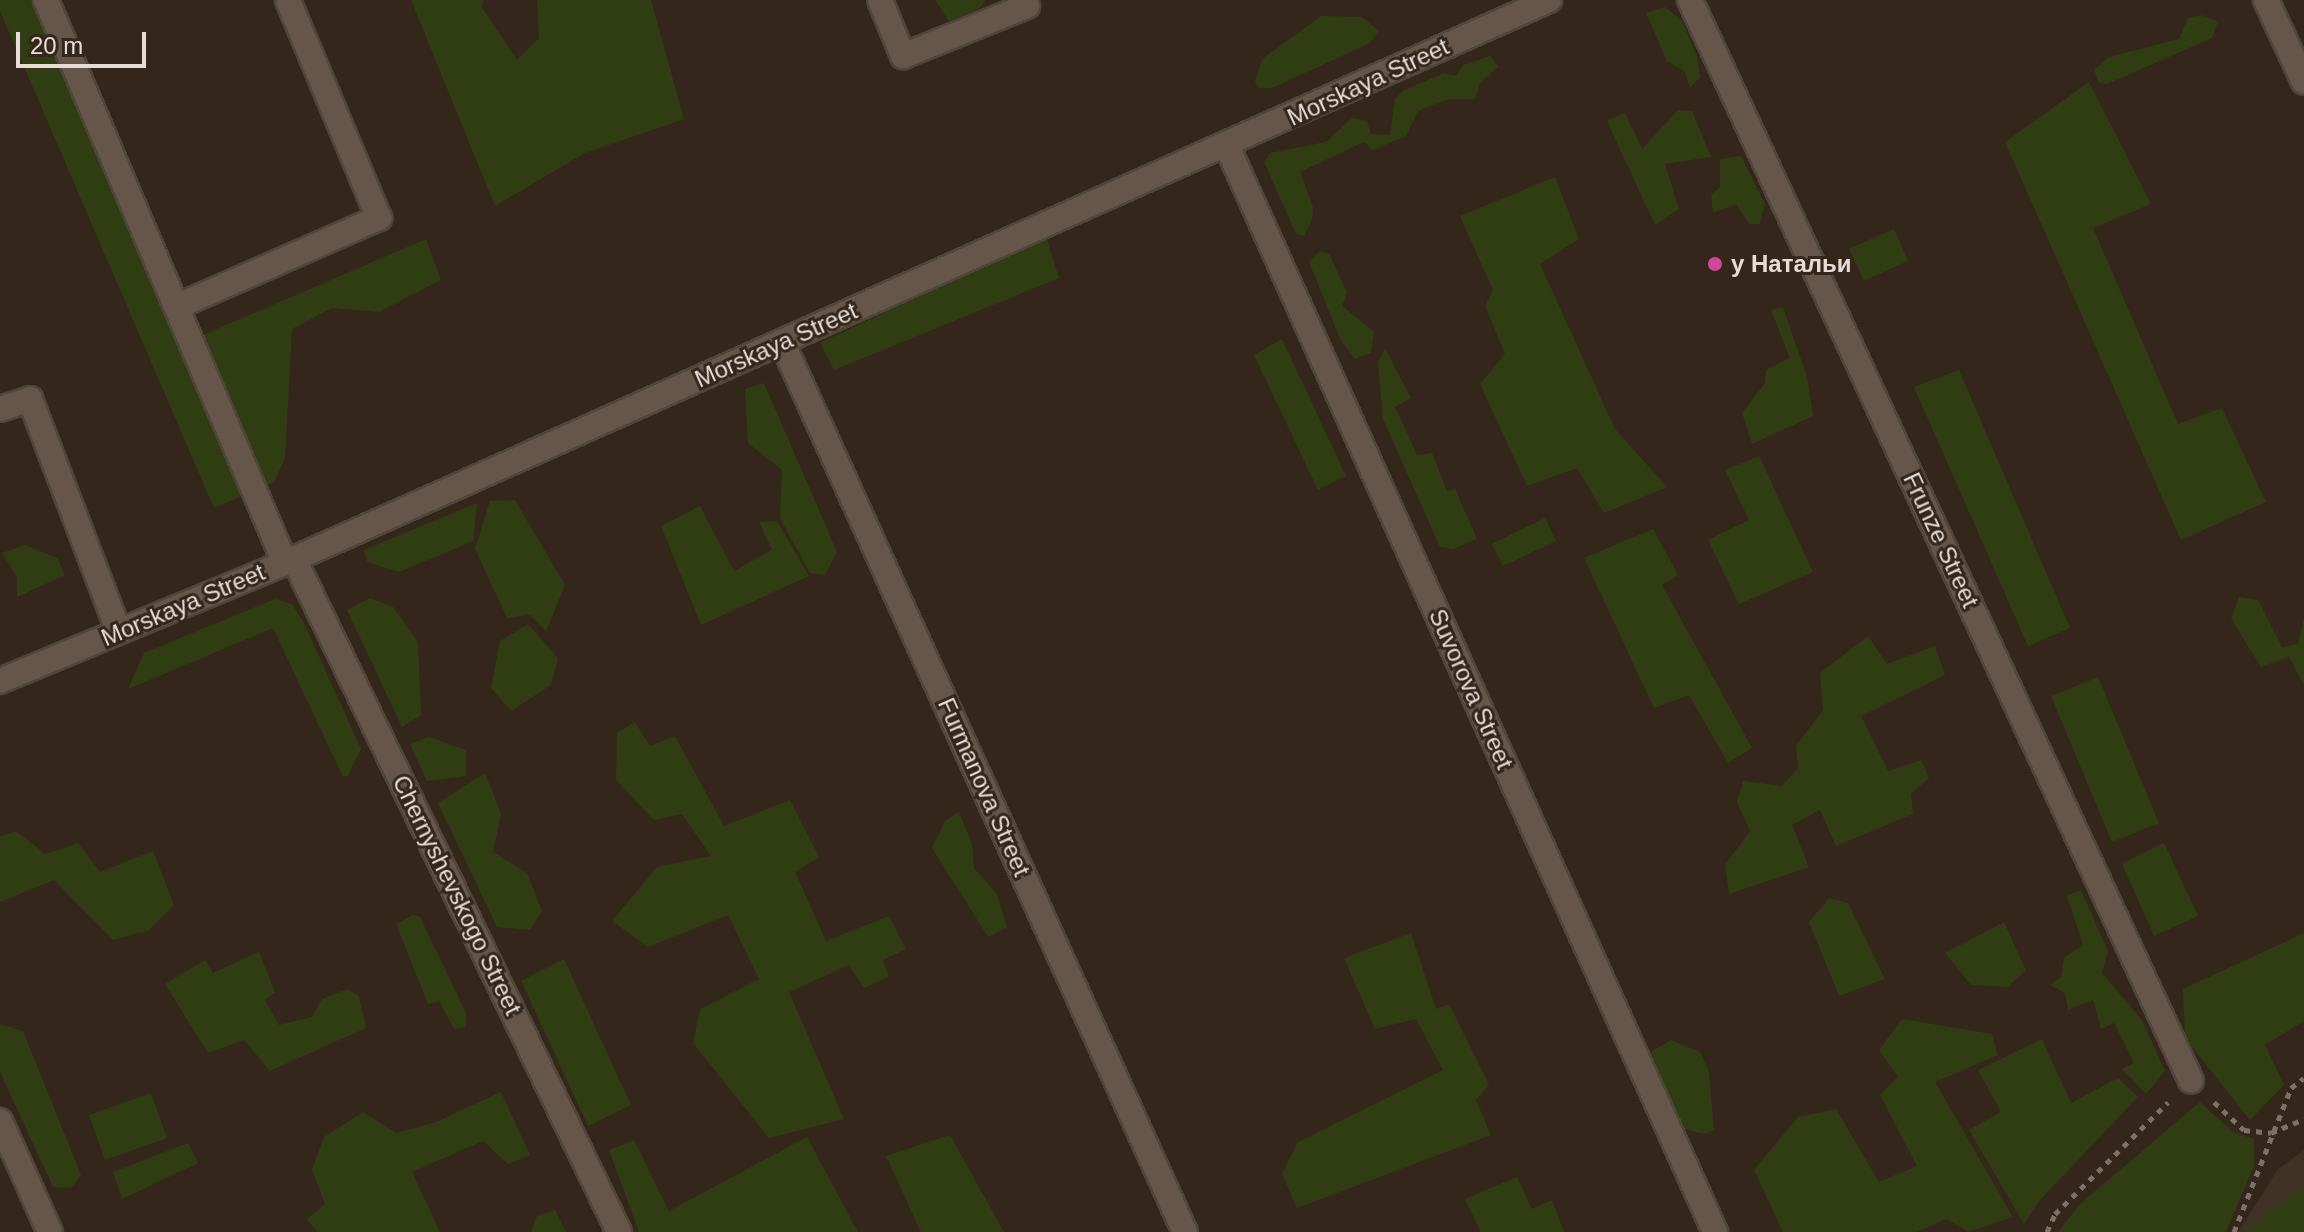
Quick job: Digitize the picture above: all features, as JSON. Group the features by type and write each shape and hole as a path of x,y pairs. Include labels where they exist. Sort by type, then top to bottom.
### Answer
{"street":[{"name":"Chernyshevskogo Street","path":"46,0 176,307 290,561 619,1232"},
{"path":"176,307 379,218 288,0"},
{"path":"880,0 903,56 1027,6"},
{"name":"Morskaya Street","path":"0,681 290,561 1549,0"},
{"name":"Frunze Street","path":"1690,0 2191,1081"},
{"path":"2266,0 2304,82"},
{"name":"Suvorova Street","path":"1227,146 1715,1232"},
{"name":"Furmanova Street","path":"782,342 1185,1232"},
{"path":"0,409 30,399 119,632"},
{"path":"0,1121 50,1232"}],"path":[{"path":"2234,1232 2291,1088 2304,1078"},
{"path":"2047,1232 2055,1214 2191,1081"},
{"path":"2244,1130 2271,1133 2304,1119"}],"shaded area":[{"path":"2304,1150 2304,1232 2238,1232 2278,1169"}],"green space":[{"path":"0,0 55,0 198,337 426,239 441,280 379,312 332,308 292,329 285,458 274,482 214,508 0,11"},
{"path":"411,0 483,0 482,8 517,60 539,38 537,0 651,0 684,119 585,153 495,206"},
{"path":"935,0 986,0 979,9 949,21"},
{"path":"1665,7 1682,21 1697,56 1700,78 1690,87 1684,71 1667,61 1646,13"},
{"path":"2201,15 2218,22 2212,38 2107,84 2098,82 2094,70 2109,57 2179,39 2188,18"},
{"path":"1321,16 1362,17 1379,31 1370,43 1272,88 1259,88 1255,82 1262,59"},
{"path":"1490,56 1498,67 1480,83 1475,99 1448,99 1418,111 1406,136 1373,150 1364,142 1300,172 1313,207 1312,220 1304,236 1296,234 1264,162 1270,153 1326,142 1352,118 1367,121 1371,134 1390,135 1395,99 1403,91 1444,73 1456,76 1463,65"},
{"path":"2089,82 2151,204 2093,228 2178,424 2222,408 2266,502 2181,540 2005,142"},
{"path":"1678,110 1692,111 1711,157 1665,164 1679,209 1655,225 1607,121 1625,113 1642,149"},
{"path":"1741,156 1765,204 1760,224 1749,224 1736,204 1713,213 1711,195 1720,187 1720,159"},
{"path":"1555,177 1579,239 1540,264 1615,429 1667,487 1604,513 1577,468 1527,486 1480,384 1505,354 1485,306 1493,290 1460,216"},
{"path":"1894,229 1908,261 1864,281 1849,249"},
{"path":"1046,236 1059,278 834,370 820,343"},
{"path":"1320,251 1329,254 1347,292 1342,306 1374,332 1371,353 1355,359 1341,341 1309,262"},
{"path":"1783,307 1807,377 1813,416 1752,444 1742,413 1765,383 1766,370 1790,358 1771,310"},
{"path":"1282,339 1346,476 1318,490 1254,355"},
{"path":"1385,348 1411,398 1395,407 1417,455 1432,453 1447,491 1455,489 1477,539 1453,549 1440,547 1383,419 1378,363"},
{"path":"1959,370 2070,628 2028,646 1914,387"},
{"path":"764,383 837,552 825,575 810,573 780,518 782,470 748,443 745,389"},
{"path":"1759,456 1813,572 1739,604 1708,540 1749,520 1725,470"},
{"path":"515,500 565,585 546,631 530,615 507,618 475,549 490,501"},
{"path":"477,503 473,541 399,572 367,562 364,550"},
{"path":"700,506 734,571 772,550 759,522 777,521 809,576 701,625 661,526"},
{"path":"1545,518 1556,541 1503,566 1492,544"},
{"path":"1653,529 1678,575 1662,585 1752,748 1728,763 1689,695 1654,708 1584,558"},
{"path":"25,545 57,558 65,575 17,597 17,577 2,553"},
{"path":"2239,597 2258,600 2282,647 2298,644 2304,618 2304,685 2289,657 2261,667 2231,619"},
{"path":"370,598 393,607 418,642 421,715 402,727 347,610"},
{"path":"275,599 292,604 304,623 361,749 348,776 343,777 273,628 128,689 144,653"},
{"path":"528,624 558,658 551,685 511,711 491,688 500,641"},
{"path":"1868,636 1887,664 1935,646 1945,675 1861,716 1888,771 1921,760 1929,778 1911,794 1913,814 1836,846 1820,810 1792,825 1809,867 1729,894 1725,865 1750,831 1737,802 1743,781 1782,786 1798,768 1796,746 1823,710 1820,673"},
{"path":"2098,677 2159,823 2112,842 2051,696"},
{"path":"635,722 650,746 675,736 724,826 790,800 819,857 795,872 826,941 889,916 906,949 883,960 889,977 864,988 849,965 789,992 844,1119 769,1138 693,1043 700,1009 759,979 728,915 648,947 612,921 657,867 711,856 682,814 654,820 616,780 617,733"},
{"path":"429,737 466,750 466,776 427,781 410,744"},
{"path":"485,773 501,814 493,852 527,873 542,911 530,930 497,927 438,803"},
{"path":"959,812 972,844 974,868 997,894 1007,927 988,937 932,848 945,821"},
{"path":"16,831 45,854 78,843 100,872 153,851 174,905 149,930 113,940 54,880 0,902 0,837"},
{"path":"2164,843 2198,916 2154,936 2122,864"},
{"path":"2081,890 2108,951 2102,973 2142,1020 2165,1071 2146,1094 2122,1069 2134,1063 2114,1023 2101,1029 2093,1000 2068,1010 2065,993 2050,985 2061,977 2064,958 2083,945 2067,896"},
{"path":"1829,898 1848,903 1885,979 1839,996 1809,922"},
{"path":"413,915 420,917 466,1013 466,1027 454,1029 439,1001 428,1004 396,924"},
{"path":"2004,922 2026,970 2008,987 1971,985 1945,953"},
{"path":"1411,933 1436,1009 1449,1004 1489,1085 1476,1100 1491,1135 1297,1208 1282,1174 1298,1142 1443,1070 1416,1019 1375,1029 1344,958"},
{"path":"2304,933 2304,1021 2265,1045 2284,1085 2250,1120 2185,1038 2183,989"},
{"path":"259,952 275,992 265,1000 279,1025 312,1017 322,999 348,989 359,996 366,1028 270,1071 244,1040 208,1053 165,984 205,960 213,973"},
{"path":"564,959 631,1105 588,1126 521,981"},
{"path":"1902,1019 1992,1034 1998,1055 1935,1082 2013,1217 1969,1232 1946,1219 1916,1232 1783,1232 1754,1170 1798,1117 1836,1109 1879,1182 1917,1166 1880,1095 1898,1077 1879,1050"},
{"path":"0,1024 23,1031 81,1175 71,1188 53,1187 0,1072"},
{"path":"2042,1039 2071,1103 2118,1078 2138,1097 2040,1200 2024,1224 1969,1130 2001,1112 1978,1070"},
{"path":"1671,1040 1700,1052 1709,1071 1714,1130 1704,1134 1676,1127 1651,1052"},
{"path":"501,1092 530,1155 508,1164 483,1141 412,1172 440,1232 317,1232 307,1219 325,1204 312,1170 324,1137 363,1112 396,1133 436,1122"},
{"path":"151,1093 167,1138 105,1160 89,1115"},
{"path":"2200,1102 2233,1132 2254,1139 2254,1166 2226,1232 2058,1232 2080,1204"},
{"path":"950,1135 1004,1232 921,1232 886,1156"},
{"path":"807,1137 858,1232 639,1232 609,1150 634,1140 669,1211"},
{"path":"188,1143 198,1163 122,1199 113,1172"},
{"path":"1517,1177 1532,1209 1552,1200 1564,1232 1481,1232 1465,1199"},
{"path":"2304,1186 2304,1232 2246,1232"},
{"path":"555,1210 566,1232 531,1232 537,1216"}],"place":[{"name":"у Натальи","path":"1715,264"}]}
